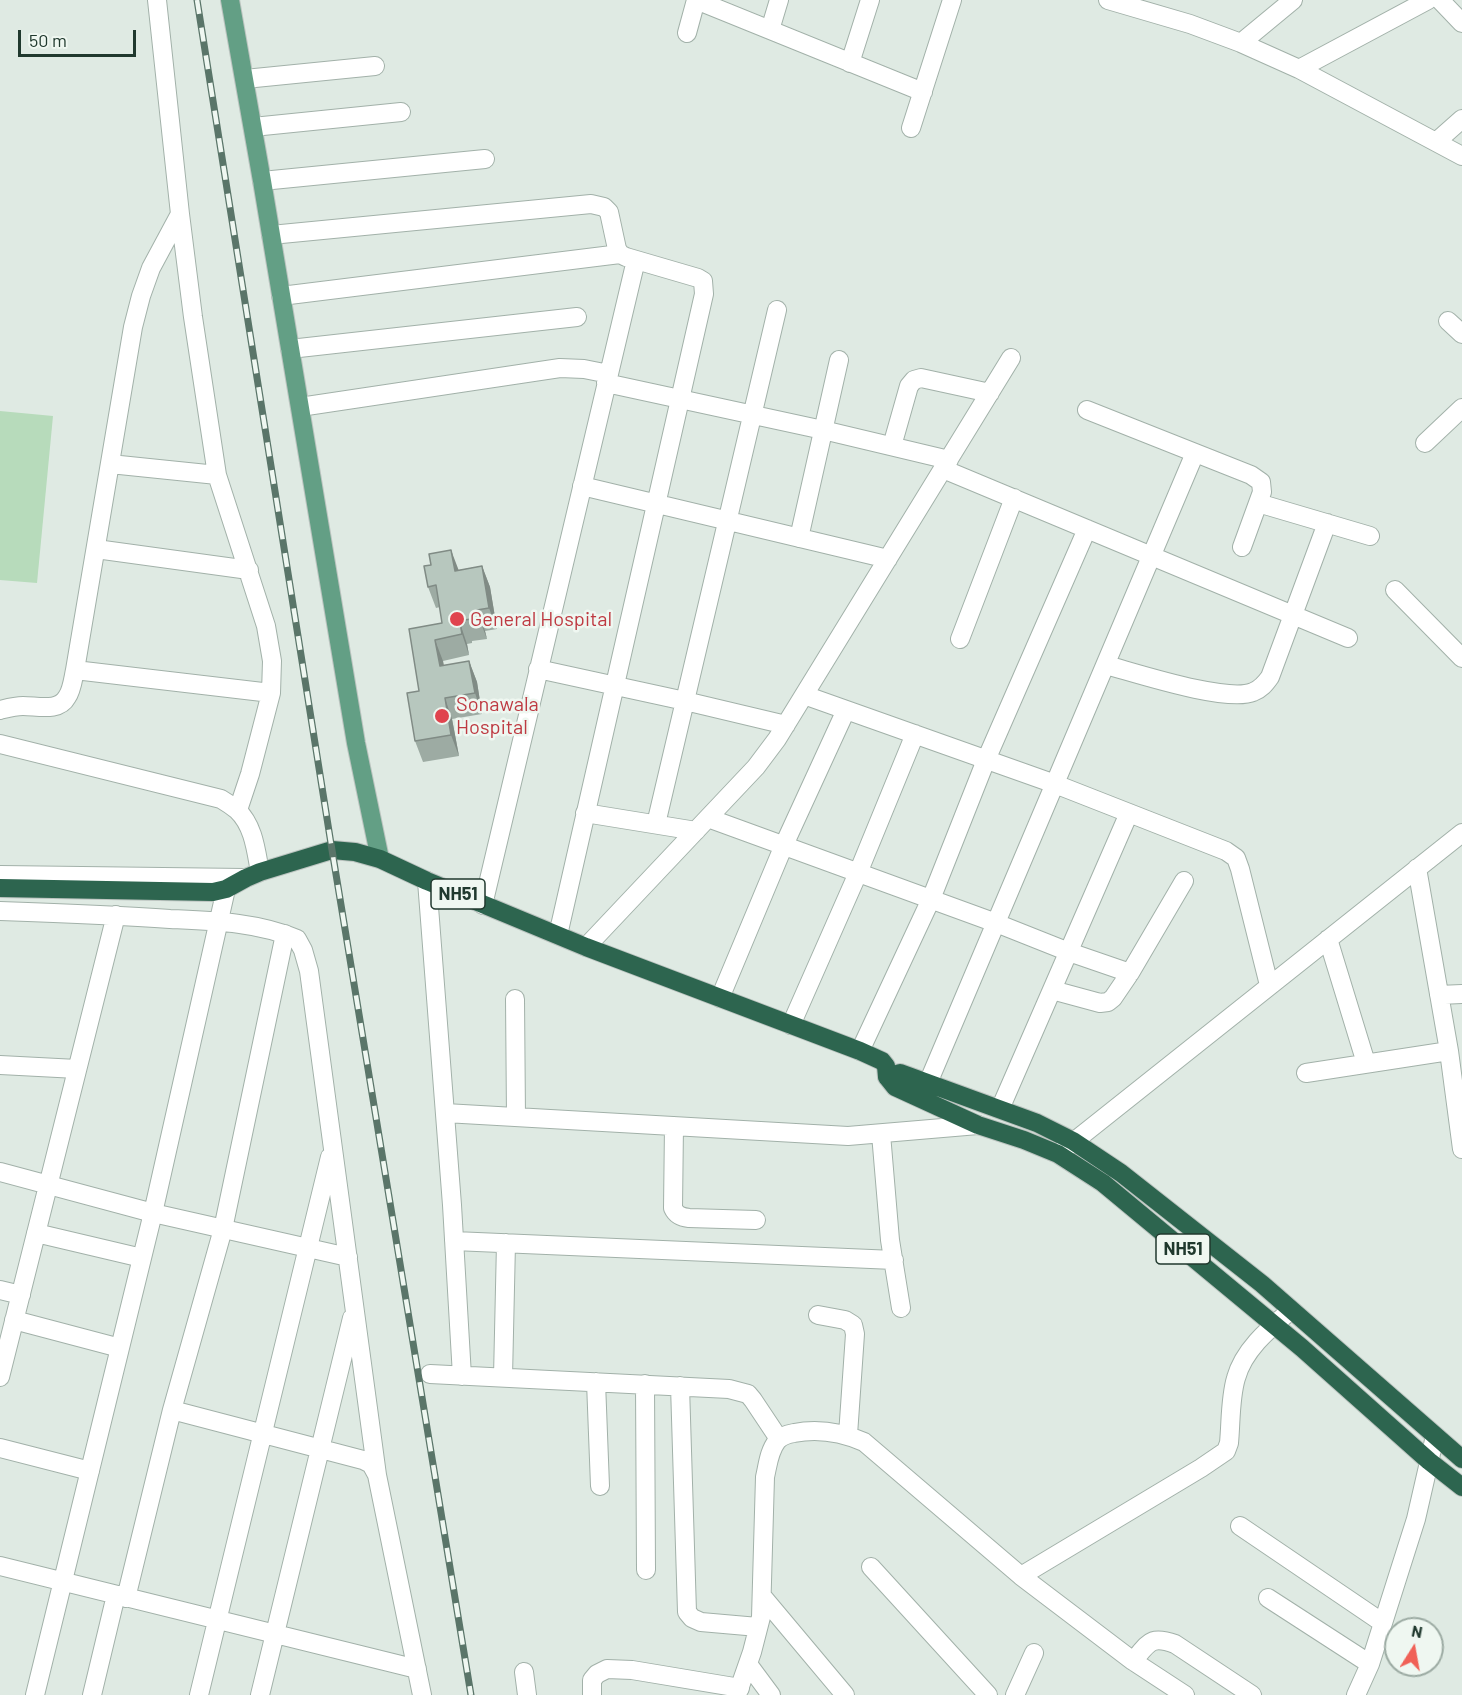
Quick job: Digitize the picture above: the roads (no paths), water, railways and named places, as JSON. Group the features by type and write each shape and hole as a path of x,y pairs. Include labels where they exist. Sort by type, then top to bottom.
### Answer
{"highway":[{"name":"NH51","path":"0,888 213,892 226,890 253,875 332,850 355,852 380,859 586,947 860,1051 882,1061 886,1066 887,1077 895,1088 978,1125 1058,1154 1103,1183 1274,1325 1429,1461 1462,1487"},
{"name":"NH51","path":"887,1077 900,1073 1037,1123 1073,1142 1121,1173 1262,1284 1458,1455"}],"main road":[{"path":"230,0 354,733 380,859"}],"street":[{"path":"157,0 193,317 217,475 266,626 272,661 271,693 238,810"},
{"path":"687,33 696,0 923,92"},
{"path":"770,30 779,0"},
{"path":"850,63 870,0"},
{"path":"911,128 952,0"},
{"path":"1108,0 1190,24 1241,43 1299,69 1462,156"},
{"path":"1241,43 1293,0"},
{"path":"1299,69 1428,0"},
{"path":"1440,0 1462,23"},
{"path":"245,80 375,66"},
{"path":"253,127 401,112"},
{"path":"1436,142 1462,119"},
{"path":"262,181 484,159"},
{"path":"271,235 591,204 604,207 609,212 617,249 628,257 703,281 704,294 558,935"},
{"path":"0,710 23,706 53,707 63,703 69,695 133,327 151,268 180,214"},
{"path":"281,296 628,257"},
{"path":"483,904 607,378 628,257"},
{"path":"656,824 777,310"},
{"path":"290,349 577,317"},
{"path":"1448,321 1462,334"},
{"path":"586,947 756,767 786,725 1011,358"},
{"path":"799,538 839,360"},
{"path":"300,407 560,368 584,369 680,399 892,446 946,464 1014,498 1348,638"},
{"path":"892,446 909,386 914,380 921,378 990,393"},
{"path":"1425,443 1462,408"},
{"path":"1086,410 1251,475 1261,482 1262,492 1242,547"},
{"path":"928,1083 1195,453"},
{"path":"110,464 217,475"},
{"path":"582,486 888,559"},
{"path":"960,639 1014,498"},
{"path":"1258,503 1370,536"},
{"path":"1106,665 1215,693 1235,695 1251,693 1263,686 1270,677 1327,524"},
{"path":"860,1051 931,899 986,760 1087,529"},
{"path":"96,549 249,570"},
{"path":"1395,590 1462,658"},
{"path":"538,669 786,725"},
{"path":"75,670 271,693"},
{"path":"804,695 1055,784 1226,851 1236,858 1240,869 1269,985"},
{"path":"720,998 784,845 846,710"},
{"path":"791,1025 858,873 915,734"},
{"path":"0,744 221,799 238,810 254,838 253,875 0,875"},
{"path":"585,813 656,824 702,824 784,845 1130,973"},
{"path":"1000,1109 1129,813"},
{"path":"1058,1154 1462,833"},
{"path":"1417,868 1449,1051 1462,1149"},
{"path":"427,881 462,1376"},
{"path":"1052,990 1100,1003 1108,1002 1113,998 1184,881"},
{"path":"35,1695 153,1214 226,890"},
{"path":"0,911 116,915 246,925 297,939 303,950 309,971 377,1475 422,1695"},
{"path":"0,1377 116,915"},
{"path":"92,1695 223,1229 285,934"},
{"path":"1328,939 1366,1063"},
{"path":"1439,995 1462,994"},
{"path":"515,999 516,1117"},
{"path":"1306,1072 1449,1051"},
{"path":"0,1065 77,1069"},
{"path":"445,1113 848,1136 978,1125"},
{"path":"674,1126 673,1208 675,1213 689,1218 756,1220"},
{"path":"881,1134 890,1240 901,1308"},
{"path":"199,1695 333,1147"},
{"path":"0,1172 153,1214 348,1257"},
{"path":"36,1233 142,1258"},
{"path":"454,1241 894,1260"},
{"path":"503,1377 506,1243"},
{"path":"0,1290 21,1295"},
{"path":"260,1695 354,1308"},
{"path":"1021,1576 1226,1451 1229,1443 1236,1377 1244,1360 1256,1344 1292,1310"},
{"path":"818,1315 845,1320 853,1325 855,1334 848,1435"},
{"path":"14,1320 120,1348"},
{"path":"430,1374 729,1389 748,1394 778,1439"},
{"path":"596,1382 600,1486"},
{"path":"645,1384 645,1570"},
{"path":"680,1386 687,1612 692,1618 701,1622 758,1628"},
{"path":"172,1410 363,1460 371,1464 377,1475"},
{"path":"592,1695 592,1680 597,1674 607,1669 632,1670 739,1691 761,1617 765,1477 770,1455 778,1439 789,1434 825,1430 848,1435 864,1442 1021,1576 1133,1660 1185,1695"},
{"path":"1356,1695 1370,1664 1416,1519 1435,1436"},
{"path":"0,1448 90,1471"},
{"path":"1240,1526 1383,1623"},
{"path":"0,1566 417,1669"},
{"path":"871,1567 988,1695"},
{"path":"762,1596 845,1695"},
{"path":"1268,1598 1370,1664"},
{"path":"1133,1660 1147,1644 1161,1639 1175,1644 1252,1695"},
{"path":"1016,1695 1034,1653"},
{"path":"748,1664 771,1695"},
{"path":"524,1672 527,1695"}],"railway":[{"path":"197,0 332,850 471,1695"}],"place":[{"name":"General Hospital","path":"457,619"},
{"name":"Sonawala Hospital","path":"442,716"}]}
